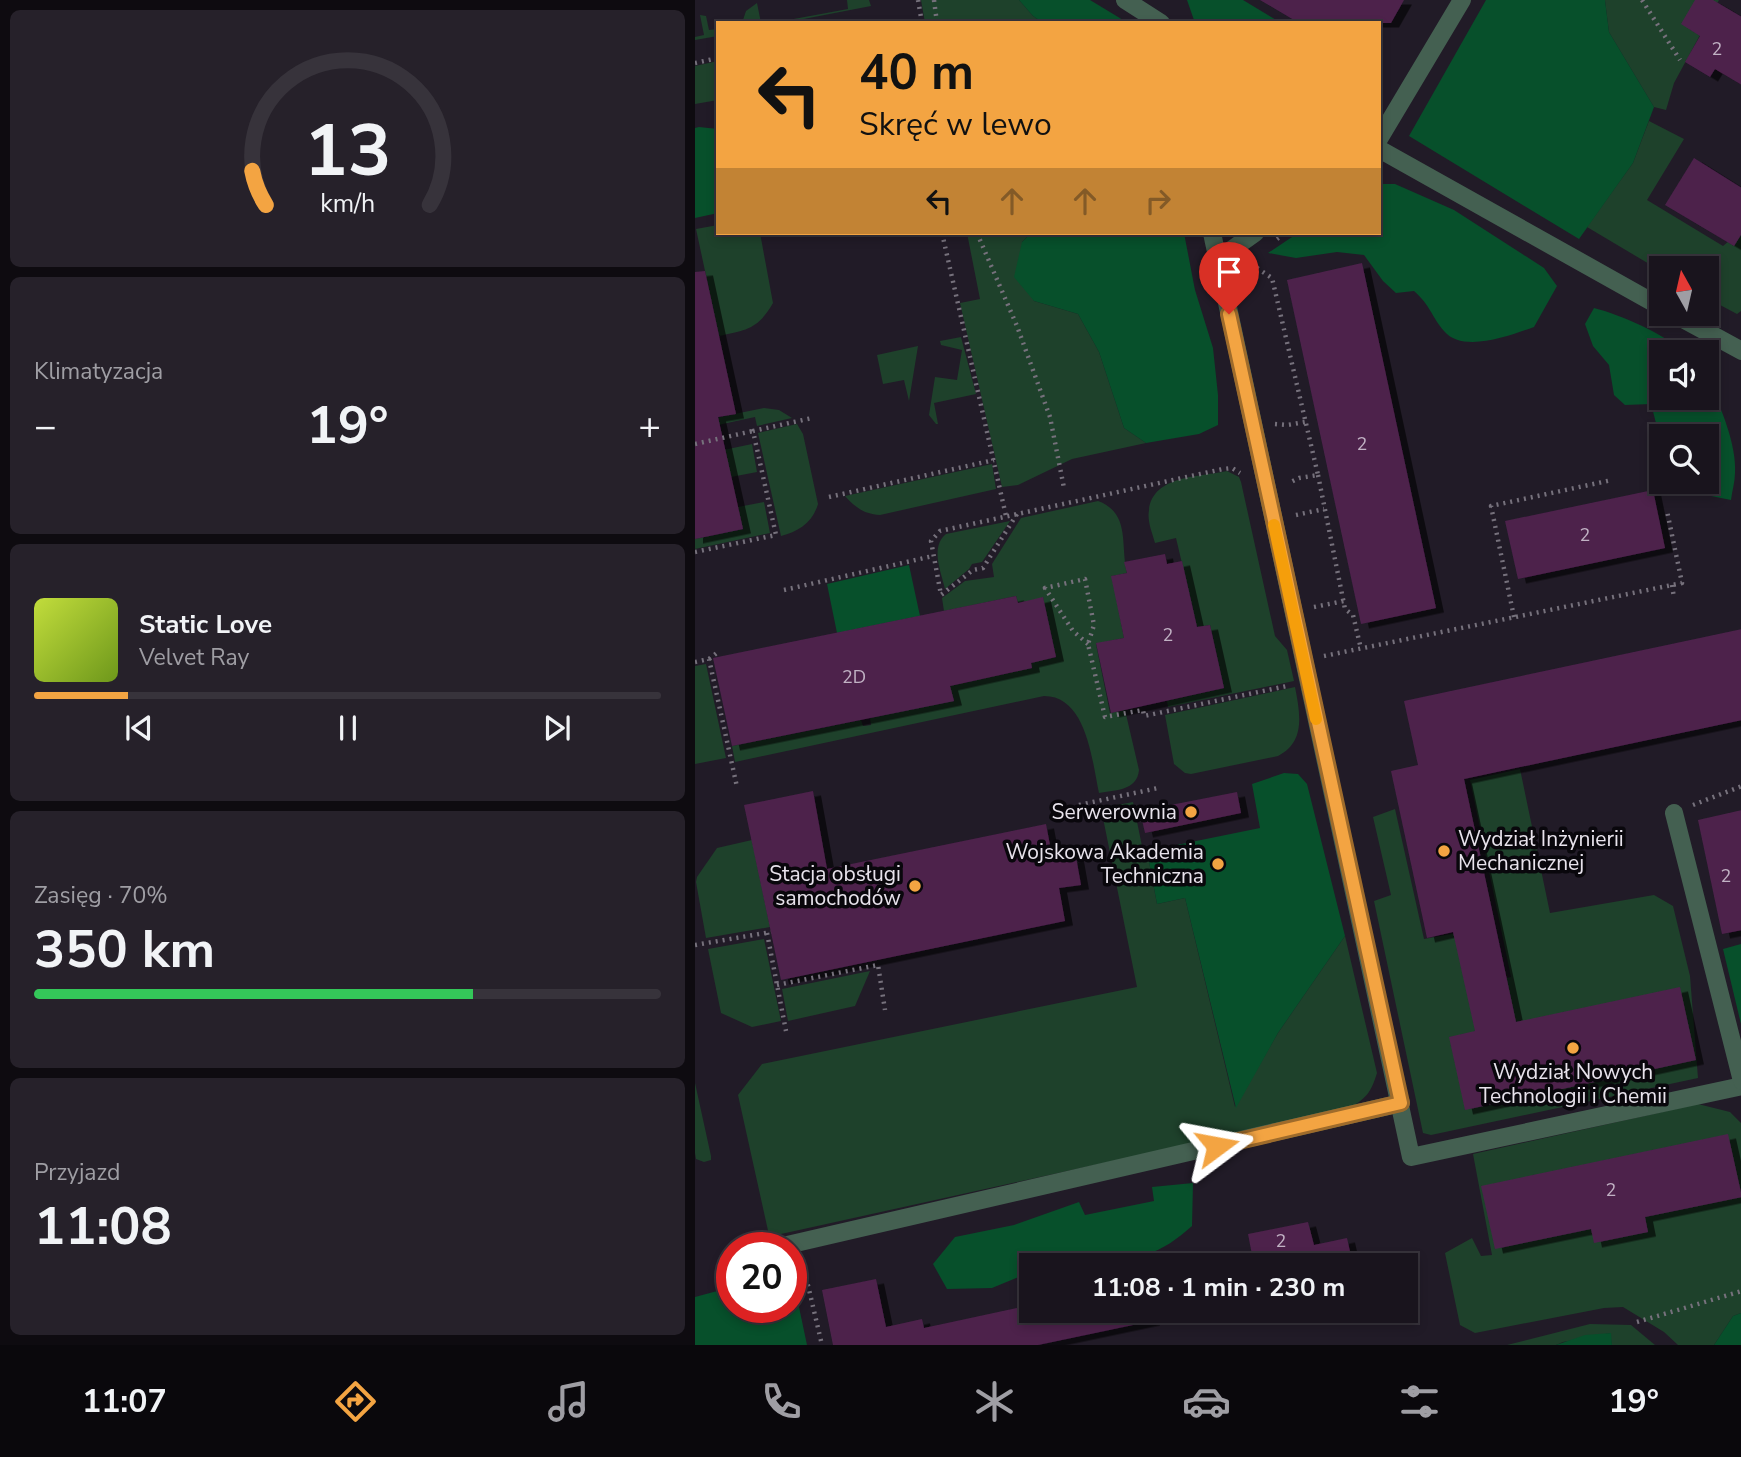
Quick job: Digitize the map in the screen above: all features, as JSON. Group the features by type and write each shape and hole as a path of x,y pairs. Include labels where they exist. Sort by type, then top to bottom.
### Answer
{"lane":[{"path":"1125,0 1158,21"},
{"path":"1381,136 1462,0"},
{"path":"1381,150 1649,300"},
{"path":"1212,235 1411,1157 1741,1084 1674,813"},
{"path":"1217,260 1253,235"},
{"path":"1698,326 1740,347"},
{"path":"807,1240 1401,1103"}],"path":[{"path":"918,0 922,21"},
{"path":"934,0 938,21"},
{"path":"1642,0 1680,60"},
{"path":"695,63 716,58"},
{"path":"942,235 1006,516"},
{"path":"978,235 1017,326 1050,416 1064,488"},
{"path":"1251,264 1272,278 1318,475 1345,609 1353,615 1361,649"},
{"path":"695,444 812,418"},
{"path":"695,552 776,535 753,431"},
{"path":"829,497 994,460"},
{"path":"1017,514 983,568 973,570 941,596 931,541 940,531 1006,516 1223,469 1232,468 1246,480"},
{"path":"1285,487 1299,478 1318,475"},
{"path":"1514,617 1491,506 1612,481"},
{"path":"1288,517 1324,509"},
{"path":"1303,661 1682,583 1667,511"},
{"path":"784,590 933,556"},
{"path":"1088,644 1073,631 1045,588 1085,579 1093,625 1088,644 1106,717 1143,710 1144,716 1307,681"},
{"path":"1672,585 1674,598"},
{"path":"1294,622 1311,617 1309,608 1344,601"},
{"path":"695,662 709,659 718,652"},
{"path":"709,659 737,787"},
{"path":"1674,813 1741,786"},
{"path":"1079,804 1158,788"},
{"path":"695,945 769,932 786,1031"},
{"path":"777,985 878,965 885,1010"},
{"path":"1637,1321 1741,1291"},
{"path":"807,1296 822,1345"}],"green space":[{"path":"847,0 869,0 871,6 783,21 848,9"},
{"path":"921,0 1019,0 1040,21 925,21"},
{"path":"1019,0 1090,0 1125,21 1040,21"},
{"path":"1187,0 1243,0 1278,21 1194,21"},
{"path":"1486,0 1605,0 1609,32 1654,107 1633,163 1579,239 1409,136"},
{"path":"1605,0 1719,0 1674,83 1666,110 1654,107 1609,32"},
{"path":"757,3 761,21 743,21 746,11"},
{"path":"700,15 706,16 709,30 716,29 716,36 695,40 695,37 704,35"},
{"path":"716,61 716,100 695,104 695,66"},
{"path":"1649,121 1684,139 1647,200 1723,246 1734,237 1741,226 1741,311 1737,314 1719,304 1719,256 1649,256 1649,264 1587,227 1633,163"},
{"path":"695,128 716,129 716,213 695,218"},
{"path":"1381,184 1395,184 1454,210 1544,268 1557,286 1534,327 1487,341 1463,341 1452,338 1444,331 1414,291 1396,293 1383,281 1364,255 1337,252 1296,258 1268,253 1295,235 1381,235"},
{"path":"716,225 716,235 760,235 773,303 751,327 719,336 696,229"},
{"path":"967,235 1029,235 1022,242 1034,301 1078,314 1099,352 1124,428 1146,443 1072,459 1018,485 1002,487 960,303 980,299"},
{"path":"1029,235 1184,235 1195,290 1213,348 1218,425 1199,434 1146,443 1124,428 1099,352 1078,314 1034,301 1014,277 1022,242"},
{"path":"1594,308 1616,315 1667,340 1649,340 1649,404 1625,405 1614,395 1609,365 1593,346 1585,324"},
{"path":"961,337 976,394 934,403 936,424 929,415 935,377 957,380 962,350 941,345 940,341"},
{"path":"918,346 909,401 904,380 883,384 877,355"},
{"path":"1719,405 1735,462 1731,500 1705,494 1719,494 1719,424 1656,424 1653,410 1719,410"},
{"path":"764,408 779,410 792,418 757,426 755,417 695,430 695,422"},
{"path":"797,424 803,434 818,504 813,516 804,525 781,536 758,433"},
{"path":"752,444 757,472 731,477 695,456"},
{"path":"992,464 996,489 880,515 861,510 845,496"},
{"path":"1227,471 1239,477 1241,482 1275,636 1287,650 1294,681 1168,707 1167,701 1224,688 1210,625 1197,627 1176,538 1155,543 1149,522 1149,510 1152,499 1168,484"},
{"path":"1098,501 1108,506 1120,522 1127,573 1112,576 1124,638 1096,644 1110,713 1125,710 1139,770 1130,786 1099,793 1090,748 1078,718 1070,707 1058,699 1044,696 735,762 732,746 861,720 863,726 871,725 870,718 953,700 950,686 1031,668 1031,663 1056,657 1043,598 1018,603 1016,596 944,611 942,598 965,581 994,577 992,564 1021,518"},
{"path":"764,502 770,533 695,549 695,539 742,529 738,507"},
{"path":"1010,521 982,562 972,564 945,589 939,567 941,539 946,534"},
{"path":"909,565 920,616 837,633 827,584"},
{"path":"706,664 726,758 695,764 695,666"},
{"path":"1295,687 1299,717 1297,735 1287,750 1278,756 1191,774 1185,773 1174,764 1165,715"},
{"path":"1520,769 1550,913 1654,895 1673,906 1690,976 1698,1078 1431,1135 1423,1133 1374,901 1391,895 1373,817 1395,809 1424,939 1458,933 1471,986 1511,977 1470,780"},
{"path":"1284,773 1298,774 1307,784 1345,936 1278,1033 1236,1108 1185,898 1157,904 1147,851 1260,828 1252,784"},
{"path":"1133,802 1143,851 1147,851 1157,904 1185,898 1235,1107 1278,1033 1345,936 1377,1073 1367,1094 1349,1109 790,1232 768,1232 738,1095 762,1064 1137,987 1101,808"},
{"path":"752,840 770,927 706,938 697,877 717,848"},
{"path":"764,939 781,1021 752,1027 721,1013 708,949"},
{"path":"1742,944 1741,1024 1723,949"},
{"path":"870,971 855,1006 788,1021 782,989"},
{"path":"695,1083 711,1156 711,1160 704,1162 696,1159 695,1153"},
{"path":"1698,1104 1730,1112 1741,1123 1741,1313 1733,1316 1714,1345 1678,1345 1664,1332 1623,1307 1604,1308 1475,1333 1460,1325 1445,1253 1472,1238 1481,1256 1492,1255 1473,1154"},
{"path":"1193,1183 1192,1226 1170,1243 1150,1253 1019,1253 1019,1277 992,1288 947,1289 933,1264 955,1237 1014,1225 1079,1202 1085,1215 1154,1201 1152,1187"},
{"path":"716,1291 716,1323 802,1323 807,1345 695,1345 695,1297"},
{"path":"1741,1313 1741,1345 1714,1345 1733,1316"},
{"path":"1590,1324 1631,1325 1655,1345 1612,1345 1610,1333 1556,1345 1507,1345"},
{"path":"1611,1333 1612,1345 1556,1345 1585,1335"}],"building":[{"path":"1260,0 1404,0 1391,23 1296,21"},
{"path":"1695,0 1713,0 1742,17 1742,85 1715,69 1710,77 1685,62 1700,36 1681,24"},
{"path":"1694,158 1742,188 1742,233 1734,246 1665,205"},
{"path":"1362,263 1436,608 1361,624 1287,280"},
{"path":"705,271 736,414 718,417 743,529 695,539 695,272"},
{"path":"1649,491 1649,494 1654,494 1665,548 1518,579 1505,521"},
{"path":"1165,554 1167,564 1182,561 1197,627 1210,625 1224,688 1111,713 1096,643 1124,638 1111,576 1127,573 1124,562"},
{"path":"1016,596 1018,603 1043,597 1056,657 1031,663 1032,668 950,686 954,701 732,746 713,658"},
{"name":"Wydział Inżynierii Mechanicznej","path":"1742,629 1742,720 1464,779 1516,1022 1680,987 1696,1060 1465,1110 1449,1037 1475,1031 1453,932 1427,938 1391,771 1418,765 1404,701"},
{"name":"Stacja obsługi samochodów","path":"813,791 827,869 1046,824 1053,861 1076,857 1081,885 1059,888 1065,921 781,980 744,805"},
{"name":"Serwerownia","path":"1237,792 1241,813 1145,833 1140,811"},
{"path":"1742,810 1742,930 1722,934 1698,820"},
{"name":"Wydział Nowych Technologii i Chemii","path":"1728,1134 1742,1197 1645,1217 1648,1232 1594,1243 1591,1229 1495,1249 1481,1186"},
{"path":"1308,1222 1314,1245 1347,1238 1350,1253 1252,1253 1248,1234"},
{"path":"876,1279 886,1327 922,1319 924,1328 1019,1308 1019,1323 1142,1323 1038,1345 833,1345 822,1290"}],"slow traffic":[{"path":"1274,525 1316,719"}],"place":[{"name":"Serwerownia","path":"1191,812"},
{"name":"Wydział Inżynierii Mechanicznej","path":"1444,851"},
{"name":"Wojskowa Akademia Techniczna","path":"1218,864"},
{"name":"Stacja obsługi samochodów","path":"915,886"},
{"name":"Wydział Nowych Technologii i Chemii","path":"1573,1048"}],"route":[{"path":"1217,1146 1401,1103 1229,314"}]}
